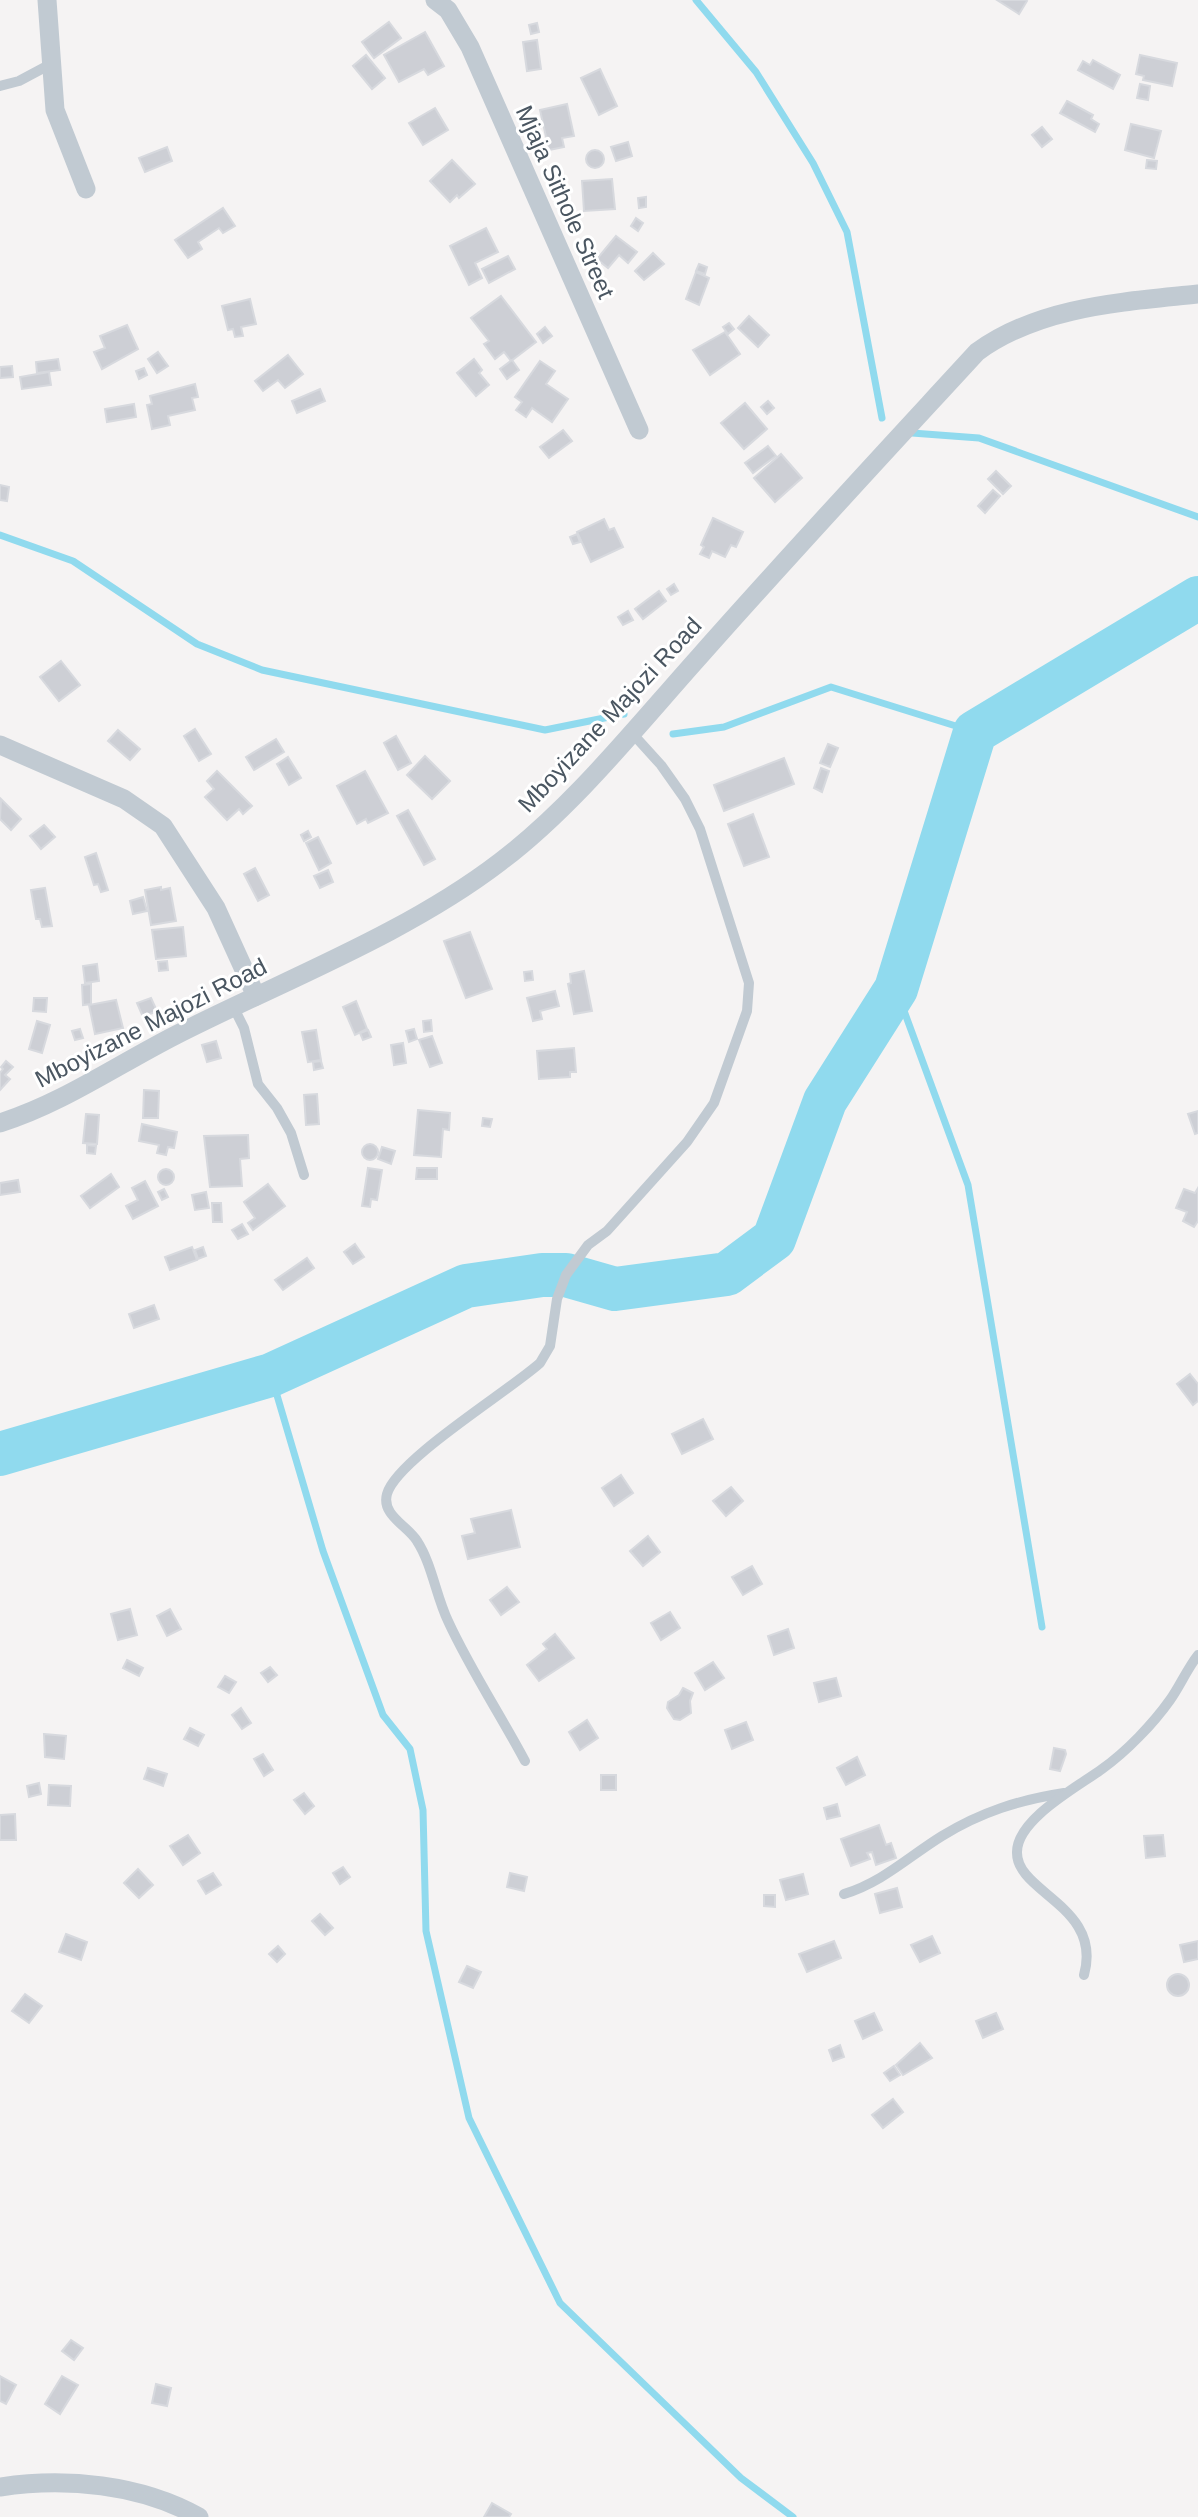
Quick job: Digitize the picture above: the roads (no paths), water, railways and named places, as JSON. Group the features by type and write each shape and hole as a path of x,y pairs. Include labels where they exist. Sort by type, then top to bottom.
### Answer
{"street":[{"path":"47,0 49,65 55,110 86,189"},
{"name":"Mjaja Sithole Street","path":"435,0 448,10 470,47 639,430"},
{"name":"Mboyizane Majozi Road","path":"0,1123 68,1095 175,1035 404,924 480,876 526,841 632,733 977,352 1015,327 1041,318 1198,295"},
{"path":"0,745 124,799 163,826 216,908 256,996"},
{"path":"0,2487 74,2483 134,2491 199,2517"}],"lane":[{"path":"0,86 19,81 49,65"},
{"path":"525,1761 449,1623 418,1542 386,1506 387,1494 393,1482 418,1457 540,1363 550,1346 557,1299 566,1275 589,1245 607,1231 687,1142 714,1103 738,1039 747,1011 749,984 700,829 685,799 661,765 632,733"},
{"path":"234,1008 244,1028 258,1084 277,1108 291,1133 303,1175"},
{"path":"1084,1975 1088,1959 1083,1935 1061,1904 1020,1867 1016,1850 1030,1823 1065,1792 1104,1768 1147,1726 1168,1702 1198,1655"},
{"path":"844,1894 866,1888 896,1871 940,1837 979,1815 1021,1800 1065,1792"}],"waterway":[{"path":"696,0 756,72 813,163 847,232 882,418"},
{"path":"912,433 979,438 1198,517"},
{"path":"0,535 73,561 197,644 262,670 545,730 624,714"},
{"path":"0,1454 271,1375 466,1286 542,1275 566,1275 615,1289 727,1274 774,1239 825,1101 896,989 975,732 1198,598"},
{"path":"673,734 724,727 831,687 975,732"},
{"path":"896,989 968,1185 1042,1627"},
{"path":"271,1375 323,1551 383,1715 410,1749 423,1810 426,1931 469,2118 560,2303 741,2478 793,2517"}]}
